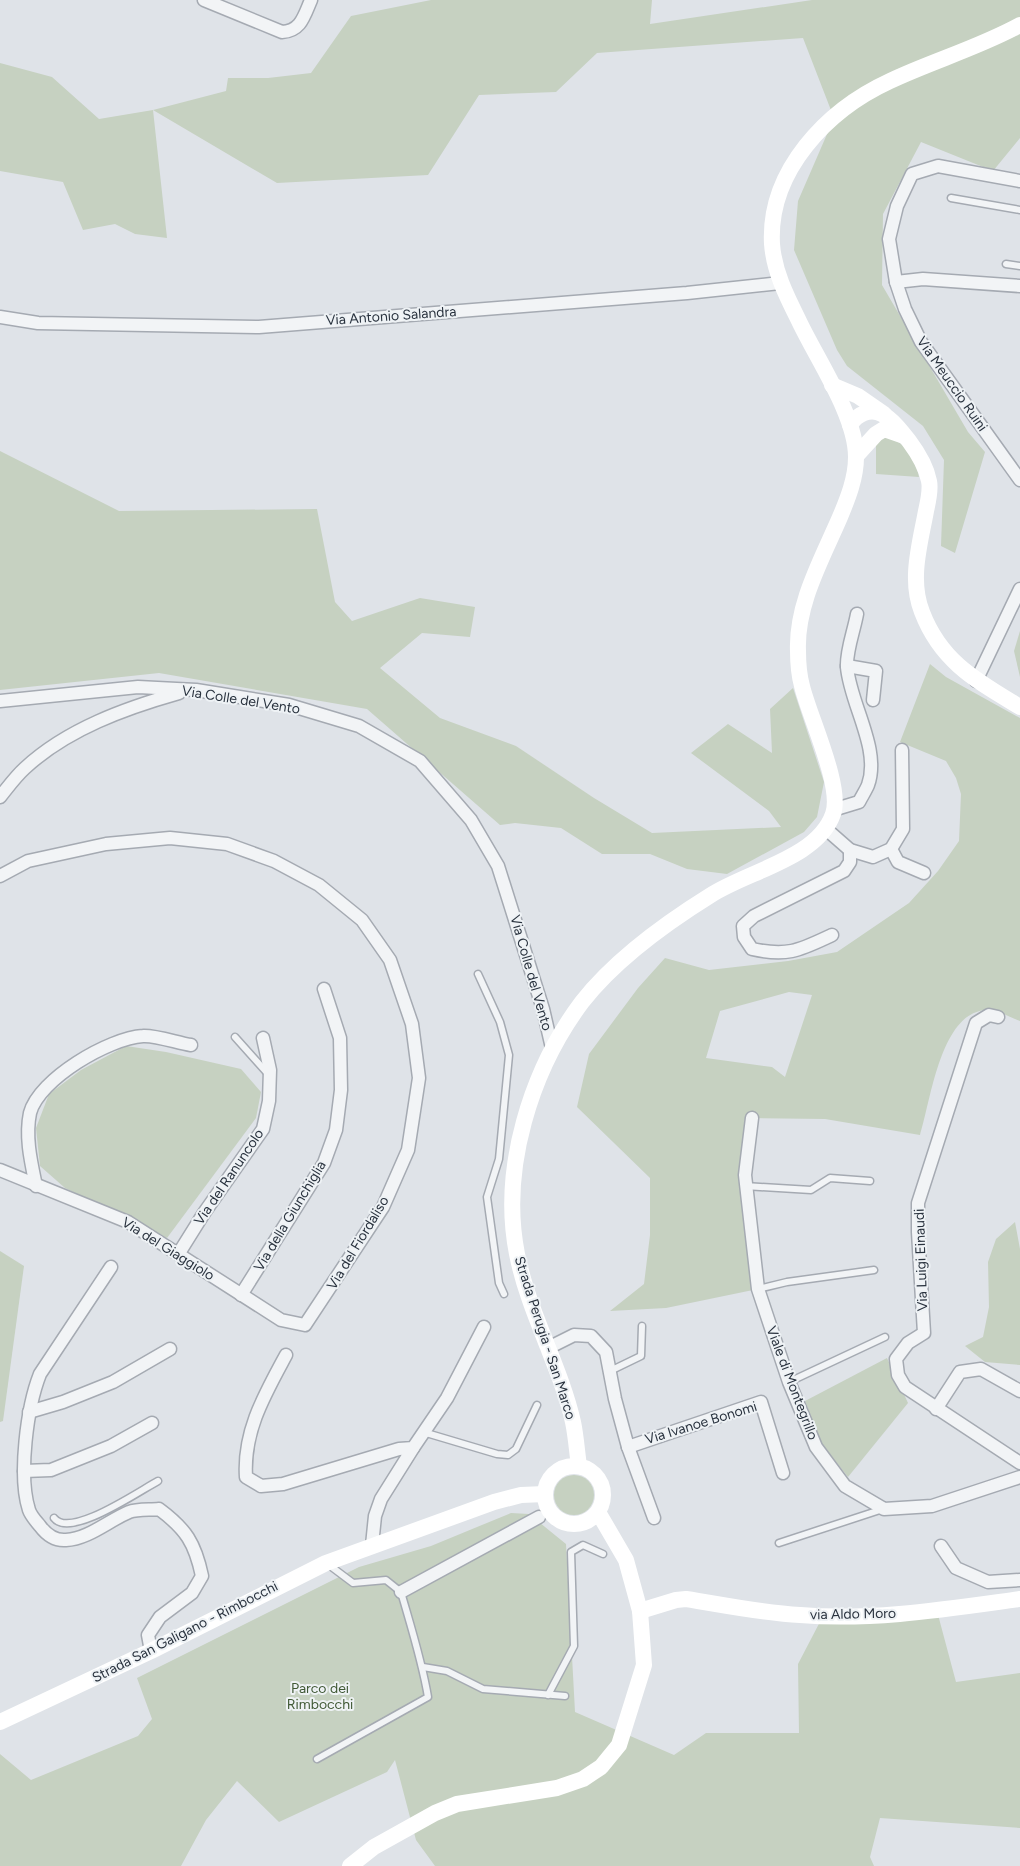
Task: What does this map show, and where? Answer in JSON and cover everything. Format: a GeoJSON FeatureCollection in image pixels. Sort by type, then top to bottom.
{"type":"FeatureCollection","features":[{"type":"Feature","properties":{"kind":"main road"},"geometry":{"type":"LineString","coordinates":[[836,809],[829,770],[802,687],[798,639],[803,606],[852,485],[856,456],[850,425],[832,385],[780,283],[772,248],[772,217],[789,172],[807,142],[857,100],[887,82],[976,46],[1020,25]]}},
{"type":"Feature","properties":{"kind":"main road"},"geometry":{"type":"LineString","coordinates":[[832,385],[864,399],[884,422],[905,436],[925,466],[930,483],[916,566],[916,590],[921,611],[937,643],[954,664],[976,681],[1020,707]]}},
{"type":"Feature","properties":{"kind":"main road"},"geometry":{"type":"LineString","coordinates":[[850,425],[872,425],[884,422]]}},
{"type":"Feature","properties":{"kind":"main road"},"geometry":{"type":"LineString","coordinates":[[856,456],[884,422]]}},
{"type":"Feature","properties":{"kind":"main road","name":"Strada Perugia - San Marco"},"geometry":{"type":"LineString","coordinates":[[579,1466],[573,1423],[517,1253],[513,1198],[521,1136],[530,1104],[552,1048],[582,1002],[611,970],[690,908],[727,884],[808,848],[826,829],[836,809]]}},
{"type":"Feature","properties":{"kind":"main road"},"geometry":{"type":"LineString","coordinates":[[579,1466],[596,1476],[604,1494],[598,1512],[583,1523],[565,1522],[550,1511],[545,1494],[552,1476],[560,1469],[579,1466]]}},
{"type":"Feature","properties":{"kind":"main road","name":"Strada San Galigano - Rimbocchi"},"geometry":{"type":"LineString","coordinates":[[0,1722],[152,1651],[326,1562],[494,1502],[520,1495],[545,1494]]}},
{"type":"Feature","properties":{"kind":"main road"},"geometry":{"type":"LineString","coordinates":[[350,1866],[374,1847],[435,1813],[457,1804],[557,1788],[583,1779],[601,1767],[619,1745],[644,1665],[640,1611],[626,1560],[598,1512]]}},
{"type":"Feature","properties":{"kind":"main road","name":"via Aldo Moro"},"geometry":{"type":"LineString","coordinates":[[640,1611],[676,1600],[686,1599],[799,1615],[854,1617],[937,1611],[1020,1599]]}},
{"type":"Feature","properties":{"kind":"street"},"geometry":{"type":"LineString","coordinates":[[204,0],[282,32],[293,31],[299,26],[311,0]]}},
{"type":"Feature","properties":{"kind":"street","name":"Via Meuccio Ruini"},"geometry":{"type":"LineString","coordinates":[[1020,181],[938,166],[912,174],[897,206],[889,239],[896,282],[905,309],[921,342],[1020,480]]}},
{"type":"Feature","properties":{"kind":"street"},"geometry":{"type":"LineString","coordinates":[[896,282],[923,279],[1020,286]]}},
{"type":"Feature","properties":{"kind":"street","name":"Via Antonio Salandra"},"geometry":{"type":"LineString","coordinates":[[0,317],[38,323],[259,327],[687,293],[780,283]]}},
{"type":"Feature","properties":{"kind":"street"},"geometry":{"type":"LineString","coordinates":[[976,681],[1020,589]]}},
{"type":"Feature","properties":{"kind":"street"},"geometry":{"type":"LineString","coordinates":[[836,809],[859,802],[868,784],[870,762],[868,743],[852,694],[847,666],[857,614]]}},
{"type":"Feature","properties":{"kind":"street"},"geometry":{"type":"LineString","coordinates":[[847,666],[876,671],[873,700]]}},
{"type":"Feature","properties":{"kind":"street","name":"Via Colle del Vento"},"geometry":{"type":"LineString","coordinates":[[0,701],[138,687],[189,690],[289,705],[359,726],[420,761],[471,820],[498,866],[541,1001],[552,1048]]}},
{"type":"Feature","properties":{"kind":"street"},"geometry":{"type":"LineString","coordinates":[[0,797],[25,767],[70,735],[148,702],[189,690]]}},
{"type":"Feature","properties":{"kind":"street"},"geometry":{"type":"LineString","coordinates":[[826,829],[850,850],[873,857],[892,849],[903,829],[902,750]]}},
{"type":"Feature","properties":{"kind":"street","name":"Via del Fiordaliso"},"geometry":{"type":"LineString","coordinates":[[0,876],[28,861],[106,844],[170,838],[227,844],[274,861],[319,885],[362,920],[390,960],[412,1024],[419,1078],[408,1150],[384,1206],[305,1325],[281,1320],[242,1295]]}},
{"type":"Feature","properties":{"kind":"street"},"geometry":{"type":"LineString","coordinates":[[892,849],[898,862],[924,872]]}},
{"type":"Feature","properties":{"kind":"street"},"geometry":{"type":"LineString","coordinates":[[832,935],[796,951],[774,954],[752,949],[744,937],[743,926],[754,916],[844,871],[850,862],[850,850]]}},
{"type":"Feature","properties":{"kind":"street","name":"Via della Giunchiglia"},"geometry":{"type":"LineString","coordinates":[[242,1295],[324,1163],[336,1130],[341,1090],[340,1038],[324,989]]}},
{"type":"Feature","properties":{"kind":"street","name":"Via Luigi Einaudi"},"geometry":{"type":"LineString","coordinates":[[998,1017],[989,1015],[976,1023],[918,1203],[924,1333],[908,1343],[896,1359],[898,1375],[905,1387],[1020,1463]]}},
{"type":"Feature","properties":{"kind":"street"},"geometry":{"type":"LineString","coordinates":[[36,1186],[28,1148],[30,1113],[41,1091],[100,1049],[126,1041],[143,1036],[192,1045]]}},
{"type":"Feature","properties":{"kind":"street","name":"Via del Ranuncolo"},"geometry":{"type":"LineString","coordinates":[[179,1253],[262,1129],[269,1101],[270,1076],[263,1038]]}},
{"type":"Feature","properties":{"kind":"street","name":"Viale di Montegrillo"},"geometry":{"type":"LineString","coordinates":[[752,1118],[745,1186],[758,1289],[789,1382],[816,1447],[845,1486],[884,1509]]}},
{"type":"Feature","properties":{"kind":"street","name":"Via del Giaggiolo"},"geometry":{"type":"LineString","coordinates":[[0,1170],[128,1222],[242,1295]]}},
{"type":"Feature","properties":{"kind":"street"},"geometry":{"type":"LineString","coordinates":[[111,1267],[40,1374],[29,1412],[24,1492],[30,1513],[44,1531],[54,1538],[66,1540],[90,1526],[130,1512],[159,1509],[181,1525],[197,1555],[202,1576],[192,1593],[160,1617],[148,1635],[152,1651]]}},
{"type":"Feature","properties":{"kind":"street"},"geometry":{"type":"LineString","coordinates":[[372,1545],[375,1516],[381,1499],[447,1398],[484,1327]]}},
{"type":"Feature","properties":{"kind":"street","name":"Via Ivanoe Bonomi"},"geometry":{"type":"LineString","coordinates":[[548,1348],[574,1335],[591,1336],[606,1352],[628,1446],[654,1518]]}},
{"type":"Feature","properties":{"kind":"street"},"geometry":{"type":"LineString","coordinates":[[29,1412],[63,1402],[113,1382],[170,1349]]}},
{"type":"Feature","properties":{"kind":"street"},"geometry":{"type":"LineString","coordinates":[[286,1356],[258,1406],[245,1455],[246,1477],[261,1486],[283,1484],[399,1448],[413,1448]]}},
{"type":"Feature","properties":{"kind":"street"},"geometry":{"type":"LineString","coordinates":[[936,1409],[960,1372],[981,1370],[1020,1391]]}},
{"type":"Feature","properties":{"kind":"street","name":"Via Ivanoe Bonomi"},"geometry":{"type":"LineString","coordinates":[[628,1446],[761,1402],[783,1473]]}},
{"type":"Feature","properties":{"kind":"street"},"geometry":{"type":"LineString","coordinates":[[24,1471],[52,1470],[111,1446],[152,1423]]}},
{"type":"Feature","properties":{"kind":"street"},"geometry":{"type":"LineString","coordinates":[[884,1509],[932,1506],[1020,1477]]}},
{"type":"Feature","properties":{"kind":"street"},"geometry":{"type":"LineString","coordinates":[[401,1592],[538,1517]]}},
{"type":"Feature","properties":{"kind":"street"},"geometry":{"type":"LineString","coordinates":[[942,1546],[956,1568],[988,1582],[1020,1580]]}},
{"type":"Feature","properties":{"kind":"lane"},"geometry":{"type":"LineString","coordinates":[[952,198],[1020,210]]}},
{"type":"Feature","properties":{"kind":"lane"},"geometry":{"type":"LineString","coordinates":[[1006,264],[1020,266]]}},
{"type":"Feature","properties":{"kind":"lane"},"geometry":{"type":"LineString","coordinates":[[478,974],[500,1022],[509,1055],[499,1159],[487,1197],[499,1283],[504,1294]]}},
{"type":"Feature","properties":{"kind":"lane"},"geometry":{"type":"LineString","coordinates":[[235,1037],[270,1076]]}},
{"type":"Feature","properties":{"kind":"lane"},"geometry":{"type":"LineString","coordinates":[[745,1186],[811,1190],[830,1178],[870,1181]]}},
{"type":"Feature","properties":{"kind":"lane"},"geometry":{"type":"LineString","coordinates":[[758,1289],[787,1282],[874,1270]]}},
{"type":"Feature","properties":{"kind":"lane"},"geometry":{"type":"LineString","coordinates":[[610,1371],[641,1356],[642,1326]]}},
{"type":"Feature","properties":{"kind":"lane"},"geometry":{"type":"LineString","coordinates":[[789,1382],[884,1337]]}},
{"type":"Feature","properties":{"kind":"lane"},"geometry":{"type":"LineString","coordinates":[[423,1432],[497,1454],[508,1455],[516,1449],[536,1405]]}},
{"type":"Feature","properties":{"kind":"lane"},"geometry":{"type":"LineString","coordinates":[[54,1518],[58,1523],[65,1525],[90,1526],[158,1481]]}},
{"type":"Feature","properties":{"kind":"lane"},"geometry":{"type":"LineString","coordinates":[[778,1544],[884,1509]]}},
{"type":"Feature","properties":{"kind":"lane"},"geometry":{"type":"LineString","coordinates":[[548,1695],[574,1646],[571,1552],[583,1545],[604,1554]]}},
{"type":"Feature","properties":{"kind":"lane"},"geometry":{"type":"LineString","coordinates":[[317,1759],[428,1697],[423,1666],[415,1646],[401,1592],[386,1580],[352,1583],[326,1562]]}},
{"type":"Feature","properties":{"kind":"lane"},"geometry":{"type":"LineString","coordinates":[[423,1666],[447,1671],[483,1689],[565,1696]]}},
{"type":"Feature","properties":{"kind":"green space"},"geometry":{"type":"Polygon","coordinates":[[[431,0],[652,0],[650,24],[812,0],[1020,0],[1020,138],[993,171],[921,142],[883,214],[882,285],[968,432],[985,452],[955,553],[941,546],[944,460],[923,426],[847,366],[837,350],[794,250],[798,201],[834,118],[803,38],[597,53],[556,92],[479,95],[428,175],[277,183],[153,110],[226,91],[228,78],[268,78],[311,73],[351,16],[431,0]]]}},
{"type":"Feature","properties":{"kind":"green space"},"geometry":{"type":"Polygon","coordinates":[[[0,63],[52,77],[99,119],[153,110],[167,238],[135,234],[115,224],[83,230],[63,182],[0,171],[0,63]]]}},
{"type":"Feature","properties":{"kind":"green space"},"geometry":{"type":"Polygon","coordinates":[[[887,437],[901,444],[909,452],[919,477],[876,474],[876,442],[887,437]]]}},
{"type":"Feature","properties":{"kind":"green space"},"geometry":{"type":"Polygon","coordinates":[[[0,451],[119,511],[317,509],[335,602],[352,621],[420,598],[475,607],[470,637],[422,633],[380,668],[440,718],[516,746],[594,798],[652,833],[781,827],[769,811],[691,753],[728,724],[772,753],[770,709],[793,688],[824,782],[817,817],[804,832],[727,874],[687,869],[650,854],[602,854],[561,828],[515,823],[500,825],[367,709],[159,673],[0,690],[0,451]]]}},
{"type":"Feature","properties":{"kind":"green space"},"geometry":{"type":"Polygon","coordinates":[[[1020,631],[1020,677],[1014,651],[1020,631]]]}},
{"type":"Feature","properties":{"kind":"green space"},"geometry":{"type":"Polygon","coordinates":[[[930,664],[946,677],[1020,718],[1020,1021],[991,1010],[974,1013],[960,1023],[949,1039],[941,1058],[920,1135],[825,1119],[752,1118],[753,1115],[745,1119],[740,1173],[753,1290],[666,1308],[610,1311],[644,1284],[650,1235],[650,1178],[577,1107],[589,1054],[638,988],[665,958],[709,970],[788,961],[837,952],[909,903],[938,871],[959,841],[961,794],[956,778],[946,761],[900,742],[930,664]],[[789,992],[720,1011],[706,1058],[772,1067],[785,1077],[812,995],[789,992]]]}},
{"type":"Feature","properties":{"kind":"green space"},"geometry":{"type":"Polygon","coordinates":[[[126,1046],[166,1052],[241,1069],[261,1092],[256,1118],[167,1238],[65,1188],[40,1166],[36,1128],[49,1094],[81,1070],[126,1046]]]}},
{"type":"Feature","properties":{"kind":"green space"},"geometry":{"type":"Polygon","coordinates":[[[1015,1222],[1020,1249],[1020,1365],[985,1362],[965,1346],[983,1337],[989,1307],[988,1262],[996,1239],[1015,1222]]]}},
{"type":"Feature","properties":{"kind":"green space"},"geometry":{"type":"Polygon","coordinates":[[[0,1251],[24,1266],[3,1421],[0,1422],[0,1251]]]}},
{"type":"Feature","properties":{"kind":"green space"},"geometry":{"type":"Polygon","coordinates":[[[887,1358],[908,1403],[848,1477],[821,1443],[805,1401],[887,1358]]]}},
{"type":"Feature","properties":{"kind":"green space"},"geometry":{"type":"Polygon","coordinates":[[[574,1475],[588,1481],[594,1495],[588,1509],[574,1515],[560,1509],[554,1495],[560,1481],[574,1475]]]}},
{"type":"Feature","properties":{"kind":"green space","name":"Parco dei Rimbocchi"},"geometry":{"type":"Polygon","coordinates":[[[511,1513],[529,1514],[566,1544],[575,1712],[674,1755],[706,1733],[799,1733],[798,1664],[823,1616],[937,1611],[956,1682],[1020,1673],[1020,1828],[880,1818],[870,1857],[874,1866],[435,1866],[416,1840],[395,1760],[387,1772],[279,1822],[237,1781],[206,1820],[181,1866],[0,1866],[0,1754],[31,1780],[138,1736],[152,1719],[137,1678],[359,1567],[431,1546],[511,1513]]]}}]}
